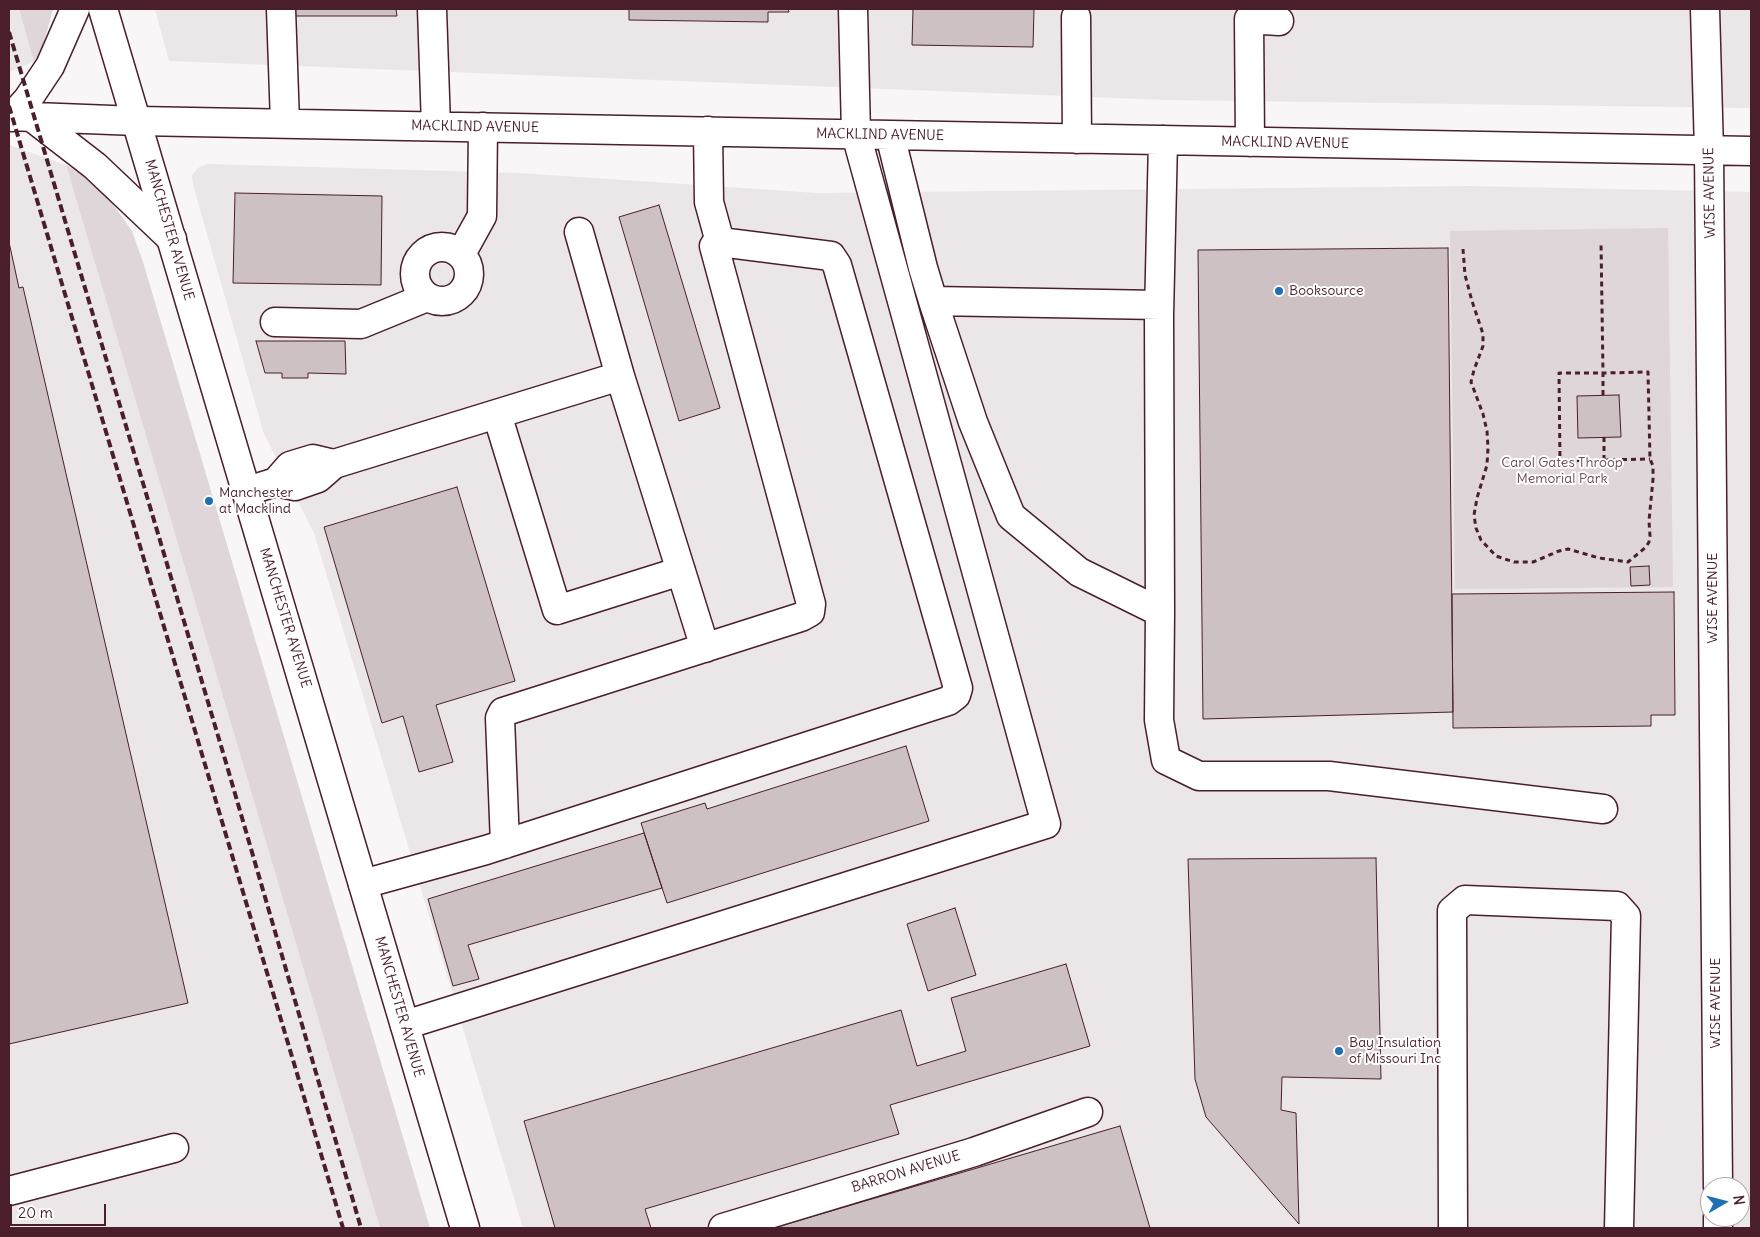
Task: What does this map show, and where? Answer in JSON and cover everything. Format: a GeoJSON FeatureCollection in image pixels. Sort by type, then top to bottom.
{"type":"FeatureCollection","features":[{"type":"Feature","properties":{"kind":"street"},"geometry":{"type":"LineString","coordinates":[[75,9],[50,66],[18,117],[95,166],[172,239]]}},
{"type":"Feature","properties":{"kind":"street","name":"MANCHESTER AVENUE"},"geometry":{"type":"LineString","coordinates":[[103,9],[465,1228]]}},
{"type":"Feature","properties":{"kind":"street"},"geometry":{"type":"LineString","coordinates":[[280,9],[285,123]]}},
{"type":"Feature","properties":{"kind":"street"},"geometry":{"type":"LineString","coordinates":[[432,9],[436,126]]}},
{"type":"Feature","properties":{"kind":"street"},"geometry":{"type":"LineString","coordinates":[[405,1025],[1046,824],[856,134],[852,9]]}},
{"type":"Feature","properties":{"kind":"street","name":"WISE AVENUE"},"geometry":{"type":"LineString","coordinates":[[1705,9],[1710,151],[1718,1177]]}},
{"type":"Feature","properties":{"kind":"street"},"geometry":{"type":"LineString","coordinates":[[1076,17],[1077,139]]}},
{"type":"Feature","properties":{"kind":"street"},"geometry":{"type":"LineString","coordinates":[[1250,142],[1249,19],[1279,21]]}},
{"type":"Feature","properties":{"kind":"street","name":"MACKLIND AVENUE"},"geometry":{"type":"LineString","coordinates":[[18,117],[137,121],[1751,152]]}},
{"type":"Feature","properties":{"kind":"street"},"geometry":{"type":"LineString","coordinates":[[461,254],[482,216],[483,127]]}},
{"type":"Feature","properties":{"kind":"street"},"geometry":{"type":"LineString","coordinates":[[708,131],[709,202],[720,242]]}},
{"type":"Feature","properties":{"kind":"street"},"geometry":{"type":"LineString","coordinates":[[890,135],[933,301],[972,422],[1012,516],[1079,572],[1160,612]]}},
{"type":"Feature","properties":{"kind":"street"},"geometry":{"type":"LineString","coordinates":[[1163,140],[1159,305],[1159,720],[1166,760],[1199,776],[1329,776],[1603,809]]}},
{"type":"Feature","properties":{"kind":"street"},"geometry":{"type":"LineString","coordinates":[[579,232],[620,376],[706,648]]}},
{"type":"Feature","properties":{"kind":"street"},"geometry":{"type":"LineString","coordinates":[[363,884],[505,844],[948,701],[956,694],[958,688],[837,264],[831,256],[720,242],[714,246],[811,604],[810,612],[801,617],[504,712],[500,718],[505,844]]}},
{"type":"Feature","properties":{"kind":"street"},"geometry":{"type":"LineString","coordinates":[[436,247],[453,249],[461,254],[469,270],[466,287],[461,294],[454,299],[445,301],[427,297],[416,283],[415,274],[420,257],[436,247]]}},
{"type":"Feature","properties":{"kind":"street"},"geometry":{"type":"LineString","coordinates":[[275,322],[361,324],[427,297]]}},
{"type":"Feature","properties":{"kind":"street"},"geometry":{"type":"LineString","coordinates":[[933,301],[1159,305]]}},
{"type":"Feature","properties":{"kind":"street"},"geometry":{"type":"LineString","coordinates":[[247,491],[276,482],[295,486],[302,484],[318,478],[334,464],[620,376]]}},
{"type":"Feature","properties":{"kind":"street"},"geometry":{"type":"LineString","coordinates":[[496,414],[557,610],[681,572]]}},
{"type":"Feature","properties":{"kind":"street"},"geometry":{"type":"LineString","coordinates":[[1453,1228],[1452,911],[1465,900],[1617,906],[1626,916],[1619,1228]]}},
{"type":"Feature","properties":{"kind":"street","name":"BARRON AVENUE"},"geometry":{"type":"LineString","coordinates":[[723,1228],[974,1152],[1088,1112]]}},
{"type":"Feature","properties":{"kind":"street"},"geometry":{"type":"LineString","coordinates":[[9,1190],[174,1148]]}},
{"type":"Feature","properties":{"kind":"path"},"geometry":{"type":"LineString","coordinates":[[1601,242],[1603,395]]}},
{"type":"Feature","properties":{"kind":"path"},"geometry":{"type":"LineString","coordinates":[[1463,249],[1465,274],[1483,334],[1483,346],[1471,382],[1487,431],[1487,465],[1474,515],[1476,528],[1488,549],[1496,556],[1514,562],[1533,562],[1568,549],[1599,558],[1628,562],[1649,542],[1653,466],[1650,459],[1648,372],[1559,373],[1560,460],[1650,459]]}},
{"type":"Feature","properties":{"kind":"path"},"geometry":{"type":"LineString","coordinates":[[1604,438],[1604,460]]}},
{"type":"Feature","properties":{"kind":"shaded area"},"geometry":{"type":"Polygon","coordinates":[[[9,9],[19,9],[34,62],[9,72],[9,9]]]}},
{"type":"Feature","properties":{"kind":"shaded area"},"geometry":{"type":"Polygon","coordinates":[[[155,9],[1751,9],[1751,108],[1168,100],[169,61],[155,9]]]}},
{"type":"Feature","properties":{"kind":"shaded area"},"geometry":{"type":"Polygon","coordinates":[[[9,145],[66,165],[380,1228],[9,1228],[9,145]]]}},
{"type":"Feature","properties":{"kind":"shaded area"},"geometry":{"type":"Polygon","coordinates":[[[207,164],[519,173],[817,193],[1470,186],[1751,192],[1751,1228],[523,1228],[314,533],[264,434],[193,185],[192,175],[198,168],[207,164]]]}},
{"type":"Feature","properties":{"kind":"green space"},"geometry":{"type":"Polygon","coordinates":[[[19,9],[53,9],[43,46],[34,62],[19,9]]]}},
{"type":"Feature","properties":{"kind":"green space"},"geometry":{"type":"Polygon","coordinates":[[[66,165],[89,179],[112,203],[132,231],[143,262],[430,1228],[380,1228],[66,165]]]}},
{"type":"Feature","properties":{"kind":"green space","name":"Carol Gates Throop Memorial Park"},"geometry":{"type":"Polygon","coordinates":[[[1668,228],[1673,587],[1455,589],[1450,231],[1668,228]]]}},
{"type":"Feature","properties":{"kind":"building"},"geometry":{"type":"Polygon","coordinates":[[[294,9],[396,9],[397,16],[294,16],[294,9]]]}},
{"type":"Feature","properties":{"kind":"building"},"geometry":{"type":"Polygon","coordinates":[[[629,9],[788,9],[789,12],[768,12],[768,22],[629,20],[629,9]]]}},
{"type":"Feature","properties":{"kind":"building"},"geometry":{"type":"Polygon","coordinates":[[[913,9],[1034,9],[1033,47],[912,45],[913,9]]]}},
{"type":"Feature","properties":{"kind":"building"},"geometry":{"type":"Polygon","coordinates":[[[235,193],[382,196],[381,285],[233,283],[235,193]]]}},
{"type":"Feature","properties":{"kind":"building"},"geometry":{"type":"Polygon","coordinates":[[[659,205],[720,408],[679,421],[619,217],[659,205]]]}},
{"type":"Feature","properties":{"kind":"building"},"geometry":{"type":"Polygon","coordinates":[[[9,242],[19,288],[23,287],[188,1003],[9,1044],[9,242]]]}},
{"type":"Feature","properties":{"kind":"building"},"geometry":{"type":"Polygon","coordinates":[[[1448,248],[1453,712],[1203,719],[1198,250],[1448,248]]]}},
{"type":"Feature","properties":{"kind":"building"},"geometry":{"type":"Polygon","coordinates":[[[256,341],[345,341],[346,374],[308,373],[308,378],[282,378],[282,373],[265,373],[256,341]]]}},
{"type":"Feature","properties":{"kind":"building"},"geometry":{"type":"Polygon","coordinates":[[[1619,395],[1621,437],[1578,438],[1577,396],[1619,395]]]}},
{"type":"Feature","properties":{"kind":"building"},"geometry":{"type":"Polygon","coordinates":[[[457,487],[515,681],[436,705],[453,762],[419,772],[403,716],[382,723],[324,527],[457,487]]]}},
{"type":"Feature","properties":{"kind":"building"},"geometry":{"type":"Polygon","coordinates":[[[1649,566],[1650,585],[1631,586],[1630,567],[1649,566]]]}},
{"type":"Feature","properties":{"kind":"building"},"geometry":{"type":"Polygon","coordinates":[[[1674,592],[1675,715],[1651,715],[1651,726],[1453,728],[1452,594],[1674,592]]]}},
{"type":"Feature","properties":{"kind":"building"},"geometry":{"type":"Polygon","coordinates":[[[906,746],[929,821],[667,903],[641,823],[705,803],[707,809],[906,746]]]}},
{"type":"Feature","properties":{"kind":"building"},"geometry":{"type":"Polygon","coordinates":[[[644,833],[662,888],[468,945],[479,979],[453,986],[428,899],[644,833]]]}},
{"type":"Feature","properties":{"kind":"building"},"geometry":{"type":"Polygon","coordinates":[[[1376,858],[1381,1079],[1282,1077],[1281,1110],[1296,1113],[1299,1224],[1206,1117],[1195,1079],[1188,859],[1376,858]]]}},
{"type":"Feature","properties":{"kind":"building"},"geometry":{"type":"Polygon","coordinates":[[[955,908],[976,975],[928,991],[907,924],[955,908]]]}},
{"type":"Feature","properties":{"kind":"building"},"geometry":{"type":"Polygon","coordinates":[[[1066,964],[1090,1046],[890,1105],[899,1134],[645,1209],[651,1228],[555,1228],[524,1121],[901,1010],[917,1066],[966,1051],[951,998],[1066,964]]]}},
{"type":"Feature","properties":{"kind":"building"},"geometry":{"type":"Polygon","coordinates":[[[1120,1126],[1150,1228],[773,1228],[1120,1126]]]}},
{"type":"Feature","properties":{"kind":"railway"},"geometry":{"type":"LineString","coordinates":[[9,32],[227,766],[361,1228]]}},
{"type":"Feature","properties":{"kind":"railway"},"geometry":{"type":"LineString","coordinates":[[9,106],[343,1228]]}},
{"type":"Feature","properties":{"kind":"place","name":"Booksource"},"geometry":{"type":"Point","coordinates":[1279,291]}},
{"type":"Feature","properties":{"kind":"place","name":"Manchester at Macklind"},"geometry":{"type":"Point","coordinates":[209,501]}},
{"type":"Feature","properties":{"kind":"place","name":"Bay Insulation of Missouri Inc"},"geometry":{"type":"Point","coordinates":[1339,1051]}}]}
